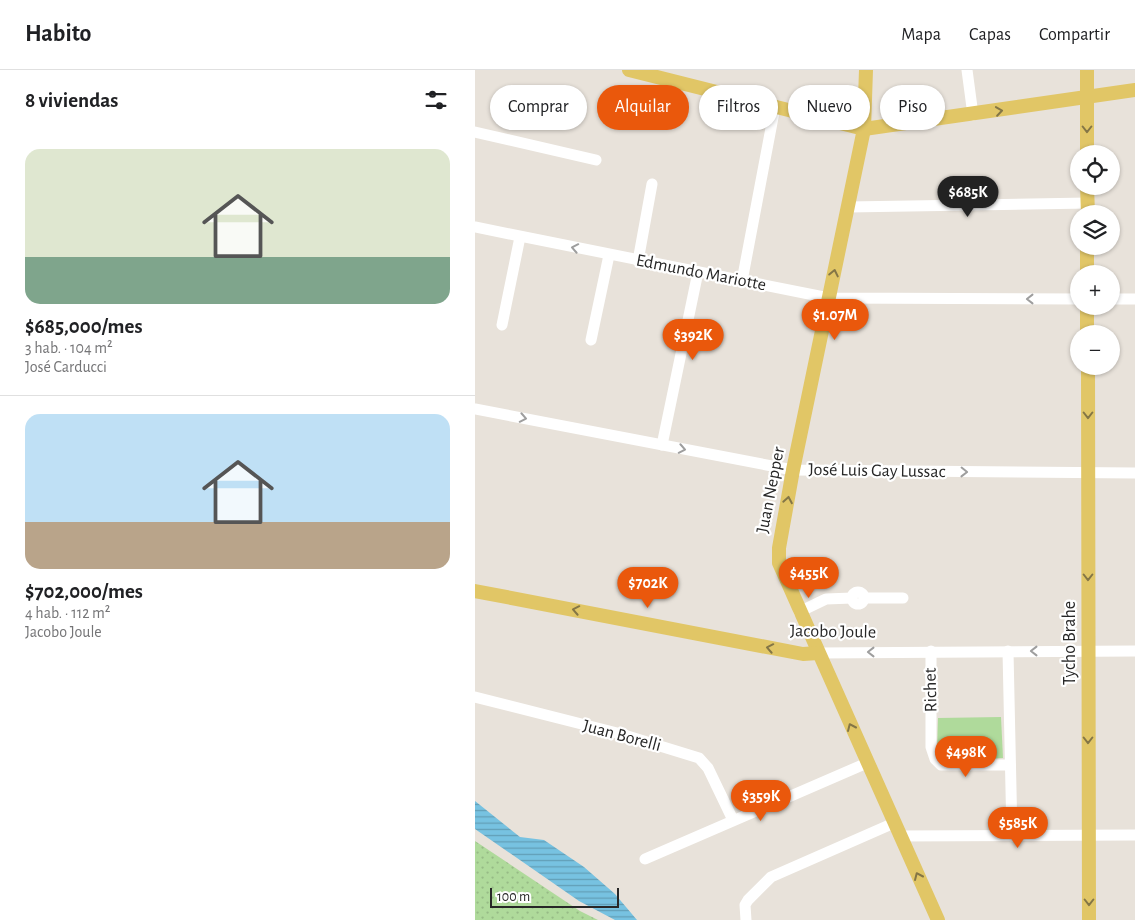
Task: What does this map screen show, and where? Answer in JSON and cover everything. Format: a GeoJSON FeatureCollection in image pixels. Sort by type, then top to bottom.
{"type":"FeatureCollection","features":[{"type":"Feature","properties":{"kind":"main road"},"geometry":{"type":"LineString","coordinates":[[629,70],[699,88]]}},
{"type":"Feature","properties":{"kind":"main road","name":"Juan Nepper"},"geometry":{"type":"LineString","coordinates":[[865,85],[866,70]]}},
{"type":"Feature","properties":{"kind":"main road"},"geometry":{"type":"LineString","coordinates":[[1087,70],[1087,145]]}},
{"type":"Feature","properties":{"kind":"main road"},"geometry":{"type":"LineString","coordinates":[[870,128],[1135,90]]}},
{"type":"Feature","properties":{"kind":"main road","name":"Juan Nepper"},"geometry":{"type":"LineString","coordinates":[[864,130],[793,470],[778,555],[781,572],[938,920]]}},
{"type":"Feature","properties":{"kind":"main road","name":"Tycho Brahe"},"geometry":{"type":"LineString","coordinates":[[1088,375],[1089,920]]}},
{"type":"Feature","properties":{"kind":"main road","name":"Jacobo Joule"},"geometry":{"type":"LineString","coordinates":[[475,590],[803,654],[818,654]]}},
{"type":"Feature","properties":{"kind":"street"},"geometry":{"type":"LineString","coordinates":[[967,70],[973,114]]}},
{"type":"Feature","properties":{"kind":"street"},"geometry":{"type":"LineString","coordinates":[[742,281],[771,130]]}},
{"type":"Feature","properties":{"kind":"street"},"geometry":{"type":"LineString","coordinates":[[475,132],[596,160]]}},
{"type":"Feature","properties":{"kind":"street"},"geometry":{"type":"LineString","coordinates":[[638,260],[652,184]]}},
{"type":"Feature","properties":{"kind":"street"},"geometry":{"type":"LineString","coordinates":[[848,206],[1070,208]]}},
{"type":"Feature","properties":{"kind":"street","name":"Edmundo Mariotte"},"geometry":{"type":"LineString","coordinates":[[475,228],[829,298],[1070,299]]}},
{"type":"Feature","properties":{"kind":"street"},"geometry":{"type":"LineString","coordinates":[[502,325],[520,237]]}},
{"type":"Feature","properties":{"kind":"street"},"geometry":{"type":"LineString","coordinates":[[591,340],[609,255]]}},
{"type":"Feature","properties":{"kind":"street"},"geometry":{"type":"LineString","coordinates":[[662,445],[699,272]]}},
{"type":"Feature","properties":{"kind":"street"},"geometry":{"type":"LineString","coordinates":[[1120,299],[1135,299]]}},
{"type":"Feature","properties":{"kind":"street","name":"José Luis Gay Lussac"},"geometry":{"type":"LineString","coordinates":[[475,409],[793,470],[1135,473]]}},
{"type":"Feature","properties":{"kind":"street"},"geometry":{"type":"LineString","coordinates":[[799,612],[826,599],[852,598],[856,604],[862,602],[864,598],[903,598]]}},
{"type":"Feature","properties":{"kind":"street"},"geometry":{"type":"LineString","coordinates":[[1008,651],[1012,836]]}},
{"type":"Feature","properties":{"kind":"street","name":"Jacobo Joule"},"geometry":{"type":"LineString","coordinates":[[818,654],[1135,651]]}},
{"type":"Feature","properties":{"kind":"street","name":"Richet"},"geometry":{"type":"LineString","coordinates":[[931,652],[931,747],[935,759],[941,765],[1010,765]]}},
{"type":"Feature","properties":{"kind":"street","name":"Juan Borelli"},"geometry":{"type":"LineString","coordinates":[[475,697],[621,734],[699,758],[708,768],[733,820]]}},
{"type":"Feature","properties":{"kind":"street"},"geometry":{"type":"LineString","coordinates":[[645,858],[867,763]]}},
{"type":"Feature","properties":{"kind":"street"},"geometry":{"type":"LineString","coordinates":[[746,920],[745,904],[771,877],[897,830],[1012,836],[1135,835]]}},
{"type":"Feature","properties":{"kind":"green space"},"geometry":{"type":"Polygon","coordinates":[[[1001,717],[1003,758],[944,761],[937,752],[938,718],[1001,717]]]}},
{"type":"Feature","properties":{"kind":"green space"},"geometry":{"type":"Polygon","coordinates":[[[475,841],[580,911],[598,920],[475,920],[475,841]]]}},
{"type":"Feature","properties":{"kind":"water"},"geometry":{"type":"Polygon","coordinates":[[[475,801],[520,837],[544,840],[584,867],[615,894],[637,920],[615,920],[579,901],[475,829],[475,801]]]}}]}
